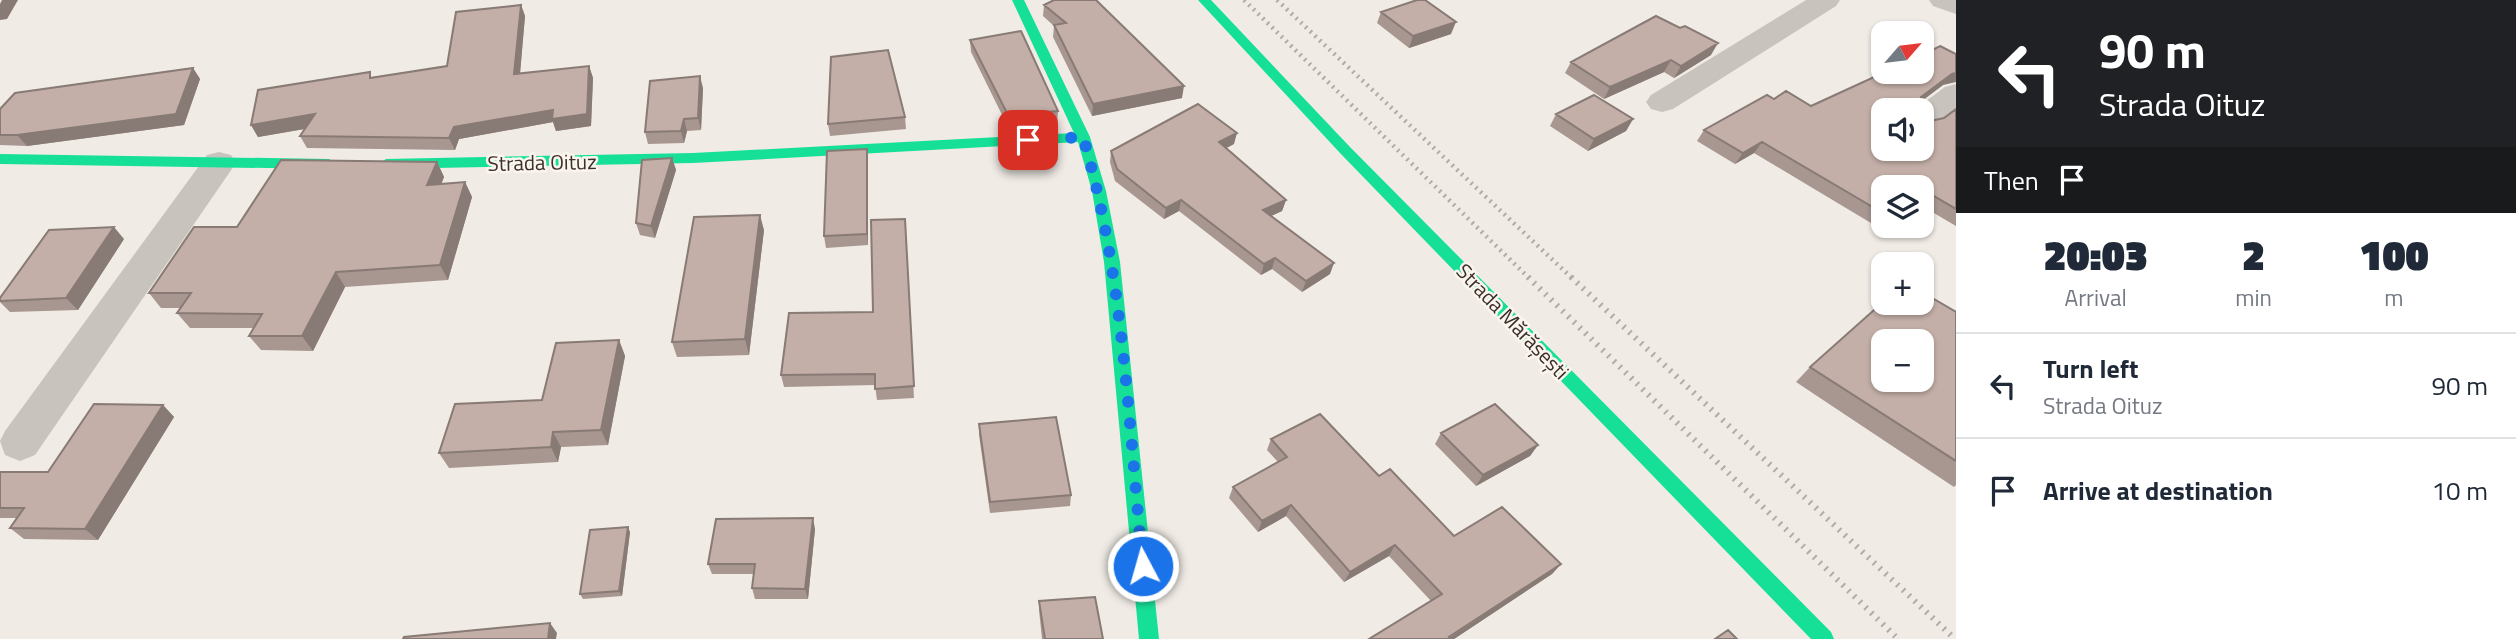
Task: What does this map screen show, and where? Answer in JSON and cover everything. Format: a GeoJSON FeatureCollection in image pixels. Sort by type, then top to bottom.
{"type":"FeatureCollection","features":[{"type":"Feature","properties":{"kind":"street"},"geometry":{"type":"LineString","coordinates":[[1018,0],[1083,137],[1099,191],[1112,262],[1149,639]]}},
{"type":"Feature","properties":{"kind":"street","name":"Strada Mărășești"},"geometry":{"type":"LineString","coordinates":[[1204,0],[1345,150],[1824,639]]}},
{"type":"Feature","properties":{"kind":"street"},"geometry":{"type":"LineString","coordinates":[[1662,102],[1826,0]]}},
{"type":"Feature","properties":{"kind":"street"},"geometry":{"type":"LineString","coordinates":[[1943,0],[1956,5]]}},
{"type":"Feature","properties":{"kind":"street"},"geometry":{"type":"LineString","coordinates":[[1934,111],[1956,94]]}},
{"type":"Feature","properties":{"kind":"street","name":"Strada Oituz"},"geometry":{"type":"LineString","coordinates":[[0,159],[359,164],[667,159],[1083,137]]}},
{"type":"Feature","properties":{"kind":"street"},"geometry":{"type":"LineString","coordinates":[[20,443],[219,163]]}},
{"type":"Feature","properties":{"kind":"building"},"geometry":{"type":"Polygon","coordinates":[[[1054,0],[1096,0],[1184,86],[1093,104],[1054,25],[1066,23],[1044,5],[1054,0]]]}},
{"type":"Feature","properties":{"kind":"building"},"geometry":{"type":"Polygon","coordinates":[[[1417,0],[1425,0],[1456,22],[1413,36],[1381,12],[1417,0]]]}},
{"type":"Feature","properties":{"kind":"building"},"geometry":{"type":"Polygon","coordinates":[[[521,5],[514,74],[589,66],[587,114],[552,119],[553,110],[454,127],[449,138],[300,136],[315,114],[251,125],[258,90],[370,72],[370,78],[447,66],[456,12],[521,5]]]}},
{"type":"Feature","properties":{"kind":"building"},"geometry":{"type":"Polygon","coordinates":[[[1656,16],[1680,28],[1685,26],[1718,43],[1681,66],[1671,60],[1610,87],[1571,62],[1656,16]]]}},
{"type":"Feature","properties":{"kind":"building"},"geometry":{"type":"Polygon","coordinates":[[[1021,31],[1058,111],[1008,115],[970,40],[1021,31]]]}},
{"type":"Feature","properties":{"kind":"building"},"geometry":{"type":"Polygon","coordinates":[[[1940,46],[1956,54],[1956,73],[1921,98],[1871,98],[1871,161],[1934,161],[1934,120],[1944,118],[1956,109],[1956,209],[1934,196],[1934,175],[1871,175],[1871,206],[1762,142],[1743,153],[1704,130],[1767,95],[1774,99],[1786,91],[1811,106],[1871,78],[1871,84],[1934,84],[1934,49],[1940,46]]]}},
{"type":"Feature","properties":{"kind":"building"},"geometry":{"type":"Polygon","coordinates":[[[888,50],[905,117],[828,124],[831,57],[888,50]]]}},
{"type":"Feature","properties":{"kind":"building"},"geometry":{"type":"Polygon","coordinates":[[[193,68],[176,114],[0,135],[0,109],[15,93],[193,68]]]}},
{"type":"Feature","properties":{"kind":"building"},"geometry":{"type":"Polygon","coordinates":[[[700,76],[698,118],[684,119],[681,131],[645,132],[650,81],[700,76]]]}},
{"type":"Feature","properties":{"kind":"building"},"geometry":{"type":"Polygon","coordinates":[[[1594,95],[1633,119],[1594,139],[1556,114],[1594,95]]]}},
{"type":"Feature","properties":{"kind":"building"},"geometry":{"type":"Polygon","coordinates":[[[1198,104],[1237,133],[1219,142],[1286,200],[1263,210],[1334,263],[1306,281],[1275,258],[1264,264],[1181,200],[1166,208],[1117,169],[1111,151],[1198,104]]]}},
{"type":"Feature","properties":{"kind":"building"},"geometry":{"type":"Polygon","coordinates":[[[867,149],[867,234],[824,236],[827,151],[867,149]]]}},
{"type":"Feature","properties":{"kind":"building"},"geometry":{"type":"Polygon","coordinates":[[[672,158],[651,226],[636,223],[642,160],[672,158]]]}},
{"type":"Feature","properties":{"kind":"building"},"geometry":{"type":"Polygon","coordinates":[[[281,160],[437,162],[427,185],[465,182],[440,265],[336,272],[302,336],[249,336],[262,314],[177,313],[191,293],[149,293],[194,227],[237,227],[281,160]]]}},
{"type":"Feature","properties":{"kind":"building"},"geometry":{"type":"Polygon","coordinates":[[[760,215],[745,339],[672,342],[694,217],[760,215]]]}},
{"type":"Feature","properties":{"kind":"building"},"geometry":{"type":"Polygon","coordinates":[[[905,219],[914,386],[875,389],[875,374],[781,375],[789,313],[873,312],[871,220],[905,219]]]}},
{"type":"Feature","properties":{"kind":"building"},"geometry":{"type":"Polygon","coordinates":[[[114,227],[66,298],[0,301],[49,230],[114,227]]]}},
{"type":"Feature","properties":{"kind":"building"},"geometry":{"type":"Polygon","coordinates":[[[1934,299],[1956,312],[1956,461],[1810,367],[1871,313],[1871,315],[1934,315],[1934,299]]]}},
{"type":"Feature","properties":{"kind":"building"},"geometry":{"type":"Polygon","coordinates":[[[619,340],[601,430],[553,432],[551,447],[439,453],[455,404],[542,400],[556,343],[619,340]]]}},
{"type":"Feature","properties":{"kind":"building"},"geometry":{"type":"Polygon","coordinates":[[[94,404],[163,405],[85,529],[10,528],[24,508],[0,508],[0,472],[48,472],[94,404]]]}},
{"type":"Feature","properties":{"kind":"building"},"geometry":{"type":"Polygon","coordinates":[[[1495,404],[1538,445],[1483,475],[1441,433],[1495,404]]]}},
{"type":"Feature","properties":{"kind":"building"},"geometry":{"type":"Polygon","coordinates":[[[1320,414],[1379,476],[1390,469],[1454,536],[1502,507],[1561,564],[1449,637],[1451,639],[1369,639],[1442,594],[1395,545],[1350,572],[1291,505],[1262,521],[1233,487],[1287,457],[1271,439],[1320,414]]]}},
{"type":"Feature","properties":{"kind":"building"},"geometry":{"type":"Polygon","coordinates":[[[1056,417],[1071,495],[990,502],[979,424],[1056,417]]]}},
{"type":"Feature","properties":{"kind":"building"},"geometry":{"type":"Polygon","coordinates":[[[813,518],[805,589],[752,588],[755,564],[708,564],[716,519],[813,518]]]}},
{"type":"Feature","properties":{"kind":"building"},"geometry":{"type":"Polygon","coordinates":[[[628,527],[619,591],[580,594],[590,530],[628,527]]]}},
{"type":"Feature","properties":{"kind":"building"},"geometry":{"type":"Polygon","coordinates":[[[1095,597],[1103,639],[1045,639],[1039,601],[1095,597]]]}},
{"type":"Feature","properties":{"kind":"building"},"geometry":{"type":"Polygon","coordinates":[[[550,623],[548,639],[403,639],[404,637],[550,623]]]}},
{"type":"Feature","properties":{"kind":"building"},"geometry":{"type":"Polygon","coordinates":[[[1728,630],[1737,639],[1715,639],[1728,630]]]}},
{"type":"Feature","properties":{"kind":"railway"},"geometry":{"type":"LineString","coordinates":[[1244,0],[1530,279]]}},
{"type":"Feature","properties":{"kind":"railway"},"geometry":{"type":"LineString","coordinates":[[1277,0],[1573,279]]}},
{"type":"Feature","properties":{"kind":"railway"},"geometry":{"type":"LineString","coordinates":[[1528,277],[1898,639]]}},
{"type":"Feature","properties":{"kind":"railway"},"geometry":{"type":"LineString","coordinates":[[1571,277],[1955,639]]}},
{"type":"Feature","properties":{"kind":"traffic: fast"},"geometry":{"type":"LineString","coordinates":[[1018,0],[1083,137],[1099,191],[1112,262],[1149,639]]}},
{"type":"Feature","properties":{"kind":"traffic: fast"},"geometry":{"type":"LineString","coordinates":[[1204,0],[1345,150],[1824,639]]}},
{"type":"Feature","properties":{"kind":"traffic: fast"},"geometry":{"type":"LineString","coordinates":[[386,164],[693,158],[1083,137]]}},
{"type":"Feature","properties":{"kind":"traffic: fast"},"geometry":{"type":"LineString","coordinates":[[0,159],[329,164]]}},
{"type":"Feature","properties":{"kind":"route"},"geometry":{"type":"LineString","coordinates":[[1028,140],[1083,137],[1099,191],[1112,262],[1143,566]]}}]}
